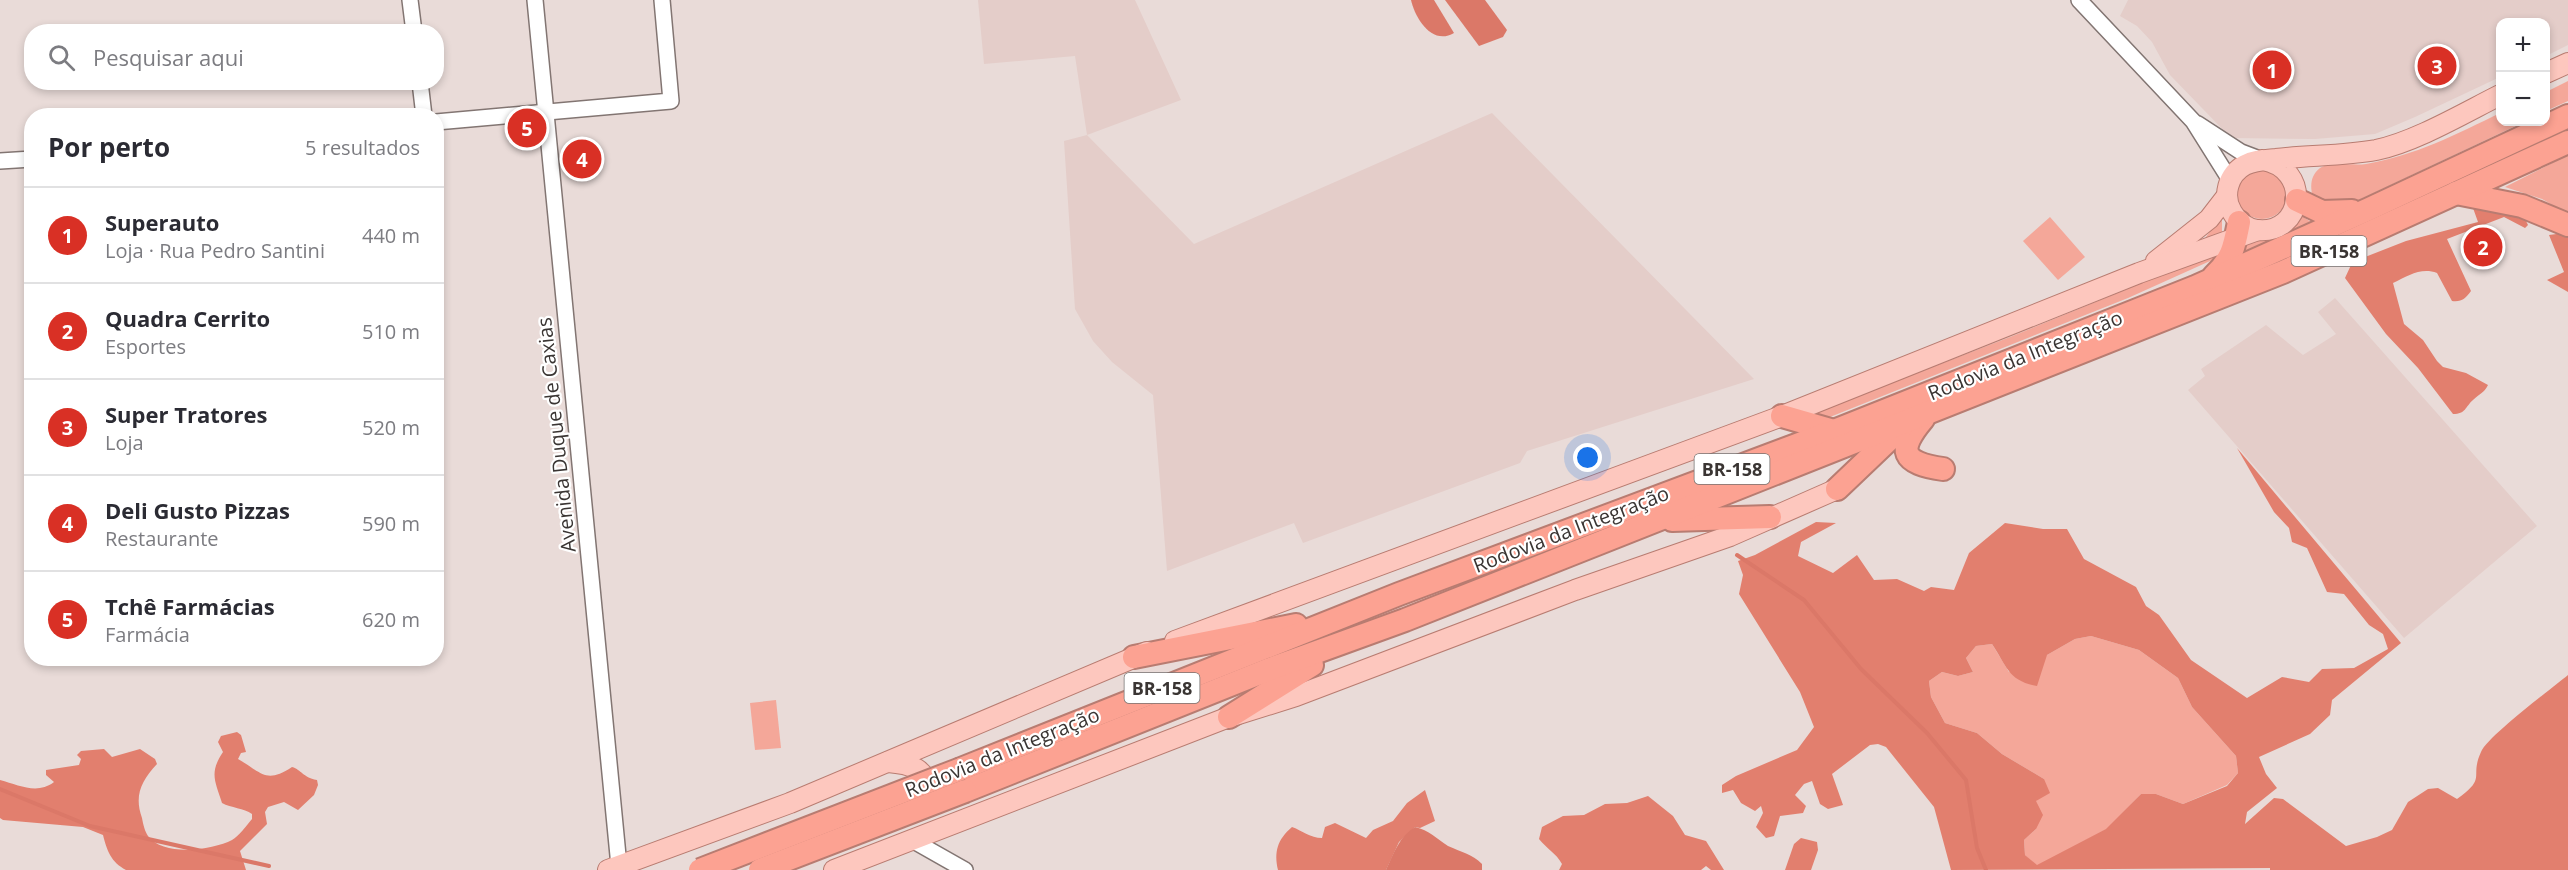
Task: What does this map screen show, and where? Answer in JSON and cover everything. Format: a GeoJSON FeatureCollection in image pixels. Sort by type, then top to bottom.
{"type":"FeatureCollection","features":[{"type":"Feature","properties":{"kind":"highway","name":"Rodovia da Integração"},"geometry":{"type":"LineString","coordinates":[[760,870],[1364,608],[1834,431],[2210,281],[2568,116]]}},
{"type":"Feature","properties":{"kind":"highway","name":"Rodovia da Integração"},"geometry":{"type":"LineString","coordinates":[[700,870],[963,780],[1405,620],[2283,272],[2568,142]]}},
{"type":"Feature","properties":{"kind":"highway"},"geometry":{"type":"LineString","coordinates":[[2296,192],[2313,209],[2333,214],[2368,209]]}},
{"type":"Feature","properties":{"kind":"highway"},"geometry":{"type":"LineString","coordinates":[[2456,193],[2522,206],[2568,225]]}},
{"type":"Feature","properties":{"kind":"highway"},"geometry":{"type":"LineString","coordinates":[[2210,281],[2227,263],[2244,230]]}},
{"type":"Feature","properties":{"kind":"highway"},"geometry":{"type":"LineString","coordinates":[[1782,416],[1834,431]]}},
{"type":"Feature","properties":{"kind":"highway","name":"BR-158"},"geometry":{"type":"LineString","coordinates":[[1918,417],[1905,448],[1911,461],[1943,469]]}},
{"type":"Feature","properties":{"kind":"highway","name":"BR-158"},"geometry":{"type":"LineString","coordinates":[[1837,489],[1918,417]]}},
{"type":"Feature","properties":{"kind":"highway","name":"BR-158"},"geometry":{"type":"LineString","coordinates":[[1655,521],[1770,517]]}},
{"type":"Feature","properties":{"kind":"highway","name":"BR-158"},"geometry":{"type":"LineString","coordinates":[[1134,657],[1296,625],[1364,608]]}},
{"type":"Feature","properties":{"kind":"highway","name":"BR-158"},"geometry":{"type":"LineString","coordinates":[[1229,717],[1300,671],[1405,620]]}},
{"type":"Feature","properties":{"kind":"main road"},"geometry":{"type":"LineString","coordinates":[[2548,72],[2568,63]]}},
{"type":"Feature","properties":{"kind":"main road"},"geometry":{"type":"LineString","coordinates":[[2331,154],[2309,163],[2287,219],[2268,230],[2244,230],[2233,215],[2228,189],[2243,166],[2262,160],[2376,150],[2400,143],[2496,97]]}},
{"type":"Feature","properties":{"kind":"main road"},"geometry":{"type":"LineString","coordinates":[[2262,160],[2282,167],[2296,192]]}},
{"type":"Feature","properties":{"kind":"main road","name":"BR-158"},"geometry":{"type":"LineString","coordinates":[[2139,273],[2208,219],[2228,189]]}},
{"type":"Feature","properties":{"kind":"main road","name":"BR-158"},"geometry":{"type":"LineString","coordinates":[[616,869],[790,803],[1134,657],[1782,416],[2244,230]]}},
{"type":"Feature","properties":{"kind":"main road","name":"BR-158"},"geometry":{"type":"LineString","coordinates":[[834,870],[1229,717],[1296,696],[1575,590],[1730,536],[1837,489]]}},
{"type":"Feature","properties":{"kind":"main road"},"geometry":{"type":"LineString","coordinates":[[888,762],[910,764],[922,773],[929,784],[932,801],[927,820],[912,840]]}},
{"type":"Feature","properties":{"kind":"street"},"geometry":{"type":"LineString","coordinates":[[410,0],[413,24]]}},
{"type":"Feature","properties":{"kind":"street","name":"Avenida Duque de Caxias"},"geometry":{"type":"LineString","coordinates":[[535,0],[616,869]]}},
{"type":"Feature","properties":{"kind":"street"},"geometry":{"type":"LineString","coordinates":[[444,121],[671,101],[662,0]]}},
{"type":"Feature","properties":{"kind":"street"},"geometry":{"type":"LineString","coordinates":[[2079,0],[2193,121],[2241,152],[2262,160]]}},
{"type":"Feature","properties":{"kind":"street"},"geometry":{"type":"LineString","coordinates":[[421,90],[423,108]]}},
{"type":"Feature","properties":{"kind":"street"},"geometry":{"type":"LineString","coordinates":[[2193,121],[2228,189]]}},
{"type":"Feature","properties":{"kind":"street"},"geometry":{"type":"LineString","coordinates":[[0,161],[24,160]]}},
{"type":"Feature","properties":{"kind":"street"},"geometry":{"type":"LineString","coordinates":[[912,840],[965,870]]}},
{"type":"Feature","properties":{"kind":"shaded area"},"geometry":{"type":"Polygon","coordinates":[[[978,0],[1135,0],[1181,100],[1087,135],[1075,56],[984,64],[978,0]]]}},
{"type":"Feature","properties":{"kind":"shaded area"},"geometry":{"type":"Polygon","coordinates":[[[1411,0],[1434,0],[1454,33],[1439,36],[1432,33],[1416,15],[1411,0]]]}},
{"type":"Feature","properties":{"kind":"shaded area"},"geometry":{"type":"Polygon","coordinates":[[[1445,0],[1485,0],[1507,30],[1503,37],[1479,46],[1445,0]]]}},
{"type":"Feature","properties":{"kind":"shaded area"},"geometry":{"type":"Polygon","coordinates":[[[2128,0],[2568,0],[2568,45],[2550,54],[2550,18],[2496,18],[2496,79],[2415,117],[2375,134],[2315,139],[2231,138],[2170,75],[2152,42],[2137,26],[2120,16],[2128,0]]]}},
{"type":"Feature","properties":{"kind":"shaded area"},"geometry":{"type":"Polygon","coordinates":[[[2568,81],[2568,101],[2550,109],[2550,90],[2568,81]]]}},
{"type":"Feature","properties":{"kind":"shaded area"},"geometry":{"type":"Polygon","coordinates":[[[1492,113],[1754,379],[1527,451],[1520,463],[1303,543],[1294,523],[1167,571],[1153,395],[1112,362],[1093,341],[1075,309],[1064,141],[1087,135],[1194,244],[1492,113]]]}},
{"type":"Feature","properties":{"kind":"shaded area"},"geometry":{"type":"Polygon","coordinates":[[[2496,115],[2496,126],[2516,126],[2340,209],[2316,206],[2312,181],[2320,168],[2330,165],[2366,164],[2401,156],[2496,115]]]}},
{"type":"Feature","properties":{"kind":"shaded area"},"geometry":{"type":"Polygon","coordinates":[[[2568,155],[2568,214],[2542,199],[2505,187],[2568,155]]]}},
{"type":"Feature","properties":{"kind":"shaded area"},"geometry":{"type":"Polygon","coordinates":[[[2257,169],[2267,169],[2280,176],[2287,189],[2287,199],[2280,212],[2267,219],[2257,219],[2248,215],[2241,208],[2237,199],[2237,189],[2241,180],[2248,173],[2257,169]]]}},
{"type":"Feature","properties":{"kind":"shaded area"},"geometry":{"type":"Polygon","coordinates":[[[2503,207],[2524,217],[2528,225],[2525,228],[2504,217],[2447,239],[2471,291],[2463,299],[2452,301],[2437,273],[2431,271],[2415,273],[2393,283],[2404,324],[2423,340],[2437,361],[2443,367],[2466,373],[2488,385],[2463,411],[2453,414],[2418,368],[2386,334],[2345,278],[2351,265],[2360,259],[2406,241],[2478,222],[2473,208],[2503,207]]]}},
{"type":"Feature","properties":{"kind":"shaded area"},"geometry":{"type":"Polygon","coordinates":[[[2299,214],[2314,224],[2237,256],[2238,247],[2274,236],[2299,214]]]}},
{"type":"Feature","properties":{"kind":"shaded area"},"geometry":{"type":"Polygon","coordinates":[[[2222,215],[2222,234],[2203,241],[2222,215]]]}},
{"type":"Feature","properties":{"kind":"shaded area"},"geometry":{"type":"Polygon","coordinates":[[[2050,217],[2085,257],[2058,280],[2023,241],[2050,217]]]}},
{"type":"Feature","properties":{"kind":"shaded area"},"geometry":{"type":"Polygon","coordinates":[[[2568,234],[2568,292],[2547,280],[2564,272],[2549,235],[2568,234]]]}},
{"type":"Feature","properties":{"kind":"shaded area"},"geometry":{"type":"Polygon","coordinates":[[[2220,251],[2219,257],[2128,298],[1825,419],[1806,416],[2010,337],[2220,251]]]}},
{"type":"Feature","properties":{"kind":"shaded area"},"geometry":{"type":"Polygon","coordinates":[[[2335,298],[2537,526],[2404,638],[2188,390],[2205,376],[2201,369],[2266,325],[2303,355],[2336,334],[2318,312],[2335,298]]]}},
{"type":"Feature","properties":{"kind":"shaded area"},"geometry":{"type":"Polygon","coordinates":[[[2237,448],[2401,643],[2332,700],[2330,715],[2310,734],[2259,757],[2266,774],[2277,788],[2247,812],[2245,824],[2274,798],[2283,799],[2346,846],[2377,837],[2392,830],[2408,802],[2428,789],[2438,788],[2457,799],[2466,792],[2475,781],[2478,761],[2486,745],[2507,724],[2568,675],[2568,870],[2270,870],[2270,868],[1951,870],[1934,807],[1886,747],[1878,744],[1870,745],[1832,774],[1843,805],[1828,809],[1820,804],[1812,781],[1804,784],[1795,795],[1806,806],[1803,813],[1780,816],[1774,836],[1766,838],[1756,827],[1763,813],[1761,806],[1755,811],[1741,803],[1733,790],[1722,793],[1722,785],[1736,776],[1797,750],[1814,727],[1800,692],[1739,594],[1743,575],[1738,561],[1755,555],[1816,522],[1836,523],[1801,542],[1798,556],[1833,573],[1857,555],[1874,580],[1897,579],[1924,591],[1931,587],[1954,590],[1969,553],[2005,523],[2043,529],[2067,529],[2084,559],[2136,587],[2146,606],[2159,615],[2191,660],[2247,698],[2282,677],[2309,682],[2322,669],[2354,668],[2388,649],[2383,634],[2369,625],[2344,594],[2327,592],[2307,548],[2292,542],[2289,528],[2274,512],[2237,448]],[[2091,636],[2075,639],[2047,655],[2037,686],[2027,684],[2014,676],[1992,644],[1976,646],[1966,658],[1973,672],[1958,676],[1942,672],[1929,681],[1931,697],[1945,723],[1977,733],[2002,754],[2044,779],[2050,793],[2036,801],[2043,815],[2036,829],[2024,840],[2025,855],[2037,865],[2106,829],[2141,794],[2156,794],[2183,804],[2227,786],[2238,773],[2236,756],[2192,707],[2178,678],[2139,650],[2091,636]]]}},
{"type":"Feature","properties":{"kind":"shaded area"},"geometry":{"type":"Polygon","coordinates":[[[2091,636],[2139,650],[2178,678],[2192,707],[2236,756],[2238,773],[2227,785],[2183,804],[2156,794],[2141,794],[2107,829],[2037,866],[2025,855],[2024,840],[2036,829],[2036,801],[2044,779],[2002,754],[1977,733],[1945,723],[1931,697],[1929,681],[1942,672],[1958,676],[1973,672],[1966,658],[1976,646],[1992,644],[2009,672],[2075,639],[2091,636]]]}},
{"type":"Feature","properties":{"kind":"shaded area"},"geometry":{"type":"Polygon","coordinates":[[[776,700],[781,748],[755,750],[750,703],[776,700]]]}},
{"type":"Feature","properties":{"kind":"shaded area"},"geometry":{"type":"Polygon","coordinates":[[[237,732],[241,735],[246,752],[241,753],[238,759],[264,775],[270,776],[292,767],[317,780],[318,785],[314,795],[298,810],[284,802],[268,807],[265,812],[267,824],[240,851],[246,870],[126,870],[110,856],[103,835],[83,827],[0,818],[0,780],[28,788],[41,788],[54,782],[46,775],[46,770],[79,765],[81,759],[77,755],[81,751],[104,749],[112,757],[140,749],[155,759],[157,764],[143,783],[139,796],[144,828],[148,836],[155,843],[176,849],[201,849],[224,844],[237,836],[252,819],[252,814],[249,812],[222,803],[216,783],[216,766],[223,752],[218,742],[221,736],[237,732]]]}},
{"type":"Feature","properties":{"kind":"shaded area"},"geometry":{"type":"Polygon","coordinates":[[[1425,790],[1435,821],[1420,828],[1415,827],[1399,842],[1386,870],[1278,870],[1276,858],[1278,847],[1292,827],[1310,836],[1322,838],[1325,827],[1335,823],[1366,838],[1373,830],[1393,821],[1407,803],[1425,790]]]}},
{"type":"Feature","properties":{"kind":"shaded area"},"geometry":{"type":"Polygon","coordinates":[[[1648,796],[1673,816],[1685,835],[1706,841],[1724,870],[1711,870],[1706,866],[1701,870],[1559,870],[1562,864],[1560,860],[1539,839],[1542,827],[1563,816],[1584,815],[1605,804],[1627,803],[1648,796]]]}},
{"type":"Feature","properties":{"kind":"shaded area"},"geometry":{"type":"Polygon","coordinates":[[[1415,827],[1429,832],[1448,846],[1474,858],[1482,864],[1482,870],[1386,870],[1401,841],[1415,827]]]}},
{"type":"Feature","properties":{"kind":"shaded area"},"geometry":{"type":"Polygon","coordinates":[[[1801,838],[1817,842],[1818,850],[1811,870],[1785,870],[1794,844],[1801,838]]]}},
{"type":"Feature","properties":{"kind":"waterway"},"geometry":{"type":"LineString","coordinates":[[1737,555],[1804,600],[1861,669],[1927,733],[1966,780],[1977,848],[1986,870]]}},
{"type":"Feature","properties":{"kind":"waterway"},"geometry":{"type":"LineString","coordinates":[[0,789],[90,826],[269,866]]}},
{"type":"Feature","properties":{"kind":"place","name":"Super Tratores"},"geometry":{"type":"Point","coordinates":[2437,66]}},
{"type":"Feature","properties":{"kind":"place","name":"Superauto"},"geometry":{"type":"Point","coordinates":[2272,70]}},
{"type":"Feature","properties":{"kind":"place","name":"Tchê Farmácias"},"geometry":{"type":"Point","coordinates":[527,128]}},
{"type":"Feature","properties":{"kind":"place","name":"Deli Gusto Pizzas"},"geometry":{"type":"Point","coordinates":[582,159]}},
{"type":"Feature","properties":{"kind":"place","name":"Quadra Cerrito"},"geometry":{"type":"Point","coordinates":[2483,247]}}]}
